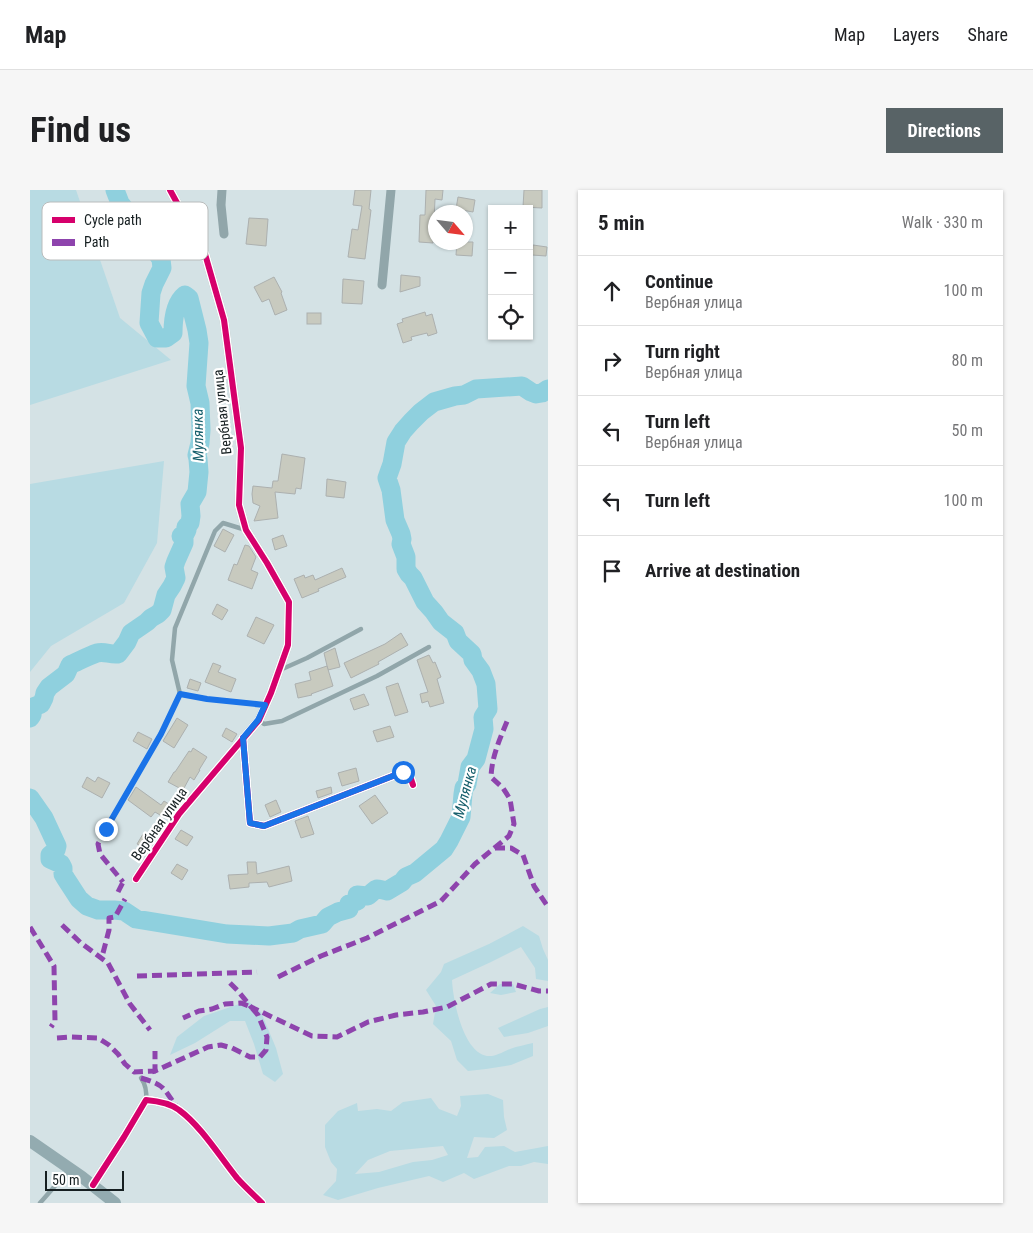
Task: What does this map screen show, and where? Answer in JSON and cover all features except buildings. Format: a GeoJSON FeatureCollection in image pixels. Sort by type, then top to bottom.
{"type":"FeatureCollection","features":[{"type":"Feature","properties":{"kind":"main road"},"geometry":{"type":"LineString","coordinates":[[30,1141],[93,1185],[115,1203]]}},
{"type":"Feature","properties":{"kind":"street","name":"Вербная улица"},"geometry":{"type":"LineString","coordinates":[[170,190],[177,202]]}},
{"type":"Feature","properties":{"kind":"street"},"geometry":{"type":"LineString","coordinates":[[222,190],[221,204],[224,234]]}},
{"type":"Feature","properties":{"kind":"street"},"geometry":{"type":"LineString","coordinates":[[382,285],[391,190]]}},
{"type":"Feature","properties":{"kind":"street","name":"Вербная улица"},"geometry":{"type":"LineString","coordinates":[[136,879],[179,814],[258,720],[271,693],[288,645],[289,602],[268,563],[246,530],[239,505],[241,448],[224,320],[207,260]]}},
{"type":"Feature","properties":{"kind":"street"},"geometry":{"type":"LineString","coordinates":[[243,738],[250,823],[264,826],[403,772],[409,773],[413,785]]}},
{"type":"Feature","properties":{"kind":"street"},"geometry":{"type":"LineString","coordinates":[[93,1185],[146,1100],[158,1101],[169,1104],[179,1110],[197,1127],[239,1180],[262,1203]]}},
{"type":"Feature","properties":{"kind":"lane"},"geometry":{"type":"LineString","coordinates":[[106,829],[161,734],[180,694],[172,660],[175,628],[215,531],[223,524],[246,530]]}},
{"type":"Feature","properties":{"kind":"lane"},"geometry":{"type":"LineString","coordinates":[[279,671],[361,629]]}},
{"type":"Feature","properties":{"kind":"lane"},"geometry":{"type":"LineString","coordinates":[[258,720],[264,724],[282,721],[377,676],[429,647]]}},
{"type":"Feature","properties":{"kind":"lane"},"geometry":{"type":"LineString","coordinates":[[180,694],[265,705]]}},
{"type":"Feature","properties":{"kind":"lane"},"geometry":{"type":"LineString","coordinates":[[141,1078],[147,1090],[146,1100]]}},
{"type":"Feature","properties":{"kind":"lane"},"geometry":{"type":"LineString","coordinates":[[40,1203],[70,1169]]}},
{"type":"Feature","properties":{"kind":"shaded area"},"geometry":{"type":"Polygon","coordinates":[[[30,190],[76,190],[80,202],[42,202],[42,260],[100,260],[120,318],[171,360],[30,405],[30,190]]]}},
{"type":"Feature","properties":{"kind":"shaded area"},"geometry":{"type":"Polygon","coordinates":[[[164,461],[157,543],[124,603],[51,646],[30,672],[30,484],[164,461]]]}},
{"type":"Feature","properties":{"kind":"shaded area"},"geometry":{"type":"Polygon","coordinates":[[[523,926],[539,936],[548,960],[548,981],[536,979],[535,968],[521,947],[452,980],[462,1027],[467,1039],[474,1048],[482,1054],[492,1056],[533,1043],[533,1056],[511,1065],[468,1071],[457,1060],[451,1041],[433,1024],[436,1006],[426,990],[441,972],[444,964],[523,926]]]}},
{"type":"Feature","properties":{"kind":"shaded area"},"geometry":{"type":"Polygon","coordinates":[[[500,984],[513,984],[516,992],[501,995],[490,993],[500,984]]]}},
{"type":"Feature","properties":{"kind":"shaded area"},"geometry":{"type":"Polygon","coordinates":[[[248,1001],[261,1012],[276,1048],[283,1074],[275,1082],[263,1074],[245,1021],[230,1021],[195,1043],[170,1055],[177,1037],[204,1016],[248,1001]]]}},
{"type":"Feature","properties":{"kind":"shaded area"},"geometry":{"type":"Polygon","coordinates":[[[548,1007],[548,1026],[528,1033],[504,1037],[498,1028],[540,1009],[548,1007]]]}},
{"type":"Feature","properties":{"kind":"shaded area"},"geometry":{"type":"Polygon","coordinates":[[[488,1094],[503,1100],[507,1130],[494,1138],[474,1137],[467,1158],[478,1157],[485,1147],[504,1146],[515,1152],[548,1146],[548,1164],[534,1162],[521,1166],[509,1166],[474,1179],[464,1173],[443,1182],[429,1176],[338,1200],[323,1195],[336,1181],[337,1169],[331,1162],[325,1147],[325,1125],[338,1111],[357,1103],[358,1111],[377,1109],[391,1111],[403,1102],[431,1098],[439,1109],[457,1116],[461,1106],[460,1096],[488,1094]],[[443,1146],[390,1151],[368,1160],[355,1174],[379,1172],[413,1162],[432,1160],[448,1155],[443,1146]]]}},
{"type":"Feature","properties":{"kind":"waterway","name":"Мулянка"},"geometry":{"type":"LineString","coordinates":[[115,190],[120,202]]}},
{"type":"Feature","properties":{"kind":"waterway","name":"Мулянка"},"geometry":{"type":"LineString","coordinates":[[30,718],[33,707],[41,704],[49,687],[66,674],[70,665],[97,653],[118,654],[131,633],[162,610],[166,595],[176,578],[174,567],[184,543],[184,539],[181,536],[185,534],[186,527],[190,523],[190,504],[197,492],[199,472],[197,455],[201,430],[200,403],[196,386],[199,343],[189,298],[185,295],[177,307],[173,333],[166,338],[157,338],[149,323],[151,293],[162,268],[161,260]]}},
{"type":"Feature","properties":{"kind":"waterway","name":"Мулянка"},"geometry":{"type":"LineString","coordinates":[[30,798],[44,818],[57,846],[56,850],[50,855],[50,859],[61,864],[63,874],[79,899],[87,906],[98,910],[124,911],[136,919],[227,934],[269,936],[293,933],[300,929],[322,924],[328,917],[349,909],[349,904],[357,901],[357,895],[368,896],[376,889],[387,891],[402,882],[406,877],[415,873],[444,849],[461,817],[464,788],[467,784],[470,767],[476,759],[484,729],[483,717],[488,709],[486,684],[481,671],[473,660],[472,654],[458,641],[455,633],[441,622],[425,602],[413,578],[406,569],[406,557],[401,544],[401,534],[395,520],[391,490],[387,478],[396,442],[411,422],[434,402],[464,395],[476,389],[522,386],[536,394],[548,389]]}},
{"type":"Feature","properties":{"kind":"marked path"},"geometry":{"type":"LineString","coordinates":[[278,977],[321,956],[367,938],[441,901],[475,864],[509,836],[514,824],[510,799],[503,788],[491,777],[499,740],[508,719]]}},
{"type":"Feature","properties":{"kind":"marked path"},"geometry":{"type":"LineString","coordinates":[[106,829],[98,844],[100,854],[123,882]]}},
{"type":"Feature","properties":{"kind":"marked path"},"geometry":{"type":"LineString","coordinates":[[495,848],[511,848],[523,855],[534,886],[548,907]]}},
{"type":"Feature","properties":{"kind":"marked path"},"geometry":{"type":"LineString","coordinates":[[118,892],[123,882]]}},
{"type":"Feature","properties":{"kind":"marked path"},"geometry":{"type":"LineString","coordinates":[[103,953],[109,930],[109,918],[115,917],[125,899]]}},
{"type":"Feature","properties":{"kind":"marked path"},"geometry":{"type":"LineString","coordinates":[[62,925],[81,943],[108,963],[130,1004],[150,1030]]}},
{"type":"Feature","properties":{"kind":"marked path"},"geometry":{"type":"LineString","coordinates":[[30,927],[54,966],[55,1021],[51,1027]]}},
{"type":"Feature","properties":{"kind":"marked path"},"geometry":{"type":"LineString","coordinates":[[137,976],[257,972]]}},
{"type":"Feature","properties":{"kind":"marked path"},"geometry":{"type":"LineString","coordinates":[[230,983],[251,1007],[312,1036],[337,1037],[368,1022],[396,1015],[447,1007],[491,984],[513,984],[539,991],[548,991]]}},
{"type":"Feature","properties":{"kind":"marked path"},"geometry":{"type":"LineString","coordinates":[[57,1038],[98,1038],[109,1045],[134,1072],[155,1071],[208,1047],[221,1045],[250,1057],[260,1057],[266,1050],[267,1037],[258,1015],[251,1007],[241,1003],[225,1004],[199,1011],[183,1018]]}},
{"type":"Feature","properties":{"kind":"marked path"},"geometry":{"type":"LineString","coordinates":[[152,1072],[155,1071],[155,1051]]}},
{"type":"Feature","properties":{"kind":"marked path"},"geometry":{"type":"LineString","coordinates":[[141,1078],[162,1087],[176,1106]]}},
{"type":"Feature","properties":{"kind":"cycle path"},"geometry":{"type":"LineString","coordinates":[[170,190],[177,202]]}},
{"type":"Feature","properties":{"kind":"cycle path"},"geometry":{"type":"LineString","coordinates":[[136,879],[179,814],[259,720],[288,645],[289,602],[246,530],[239,505],[241,448],[224,320],[207,260]]}},
{"type":"Feature","properties":{"kind":"cycle path"},"geometry":{"type":"LineString","coordinates":[[243,738],[250,823],[264,826],[403,772],[409,773],[413,785]]}},
{"type":"Feature","properties":{"kind":"cycle path"},"geometry":{"type":"LineString","coordinates":[[93,1185],[146,1100],[150,1100],[172,1106],[195,1124],[237,1178],[262,1203]]}},
{"type":"Feature","properties":{"kind":"route"},"geometry":{"type":"LineString","coordinates":[[106,829],[161,734],[180,694],[265,705],[258,720],[243,738],[250,823],[264,826],[403,772]]}}]}
